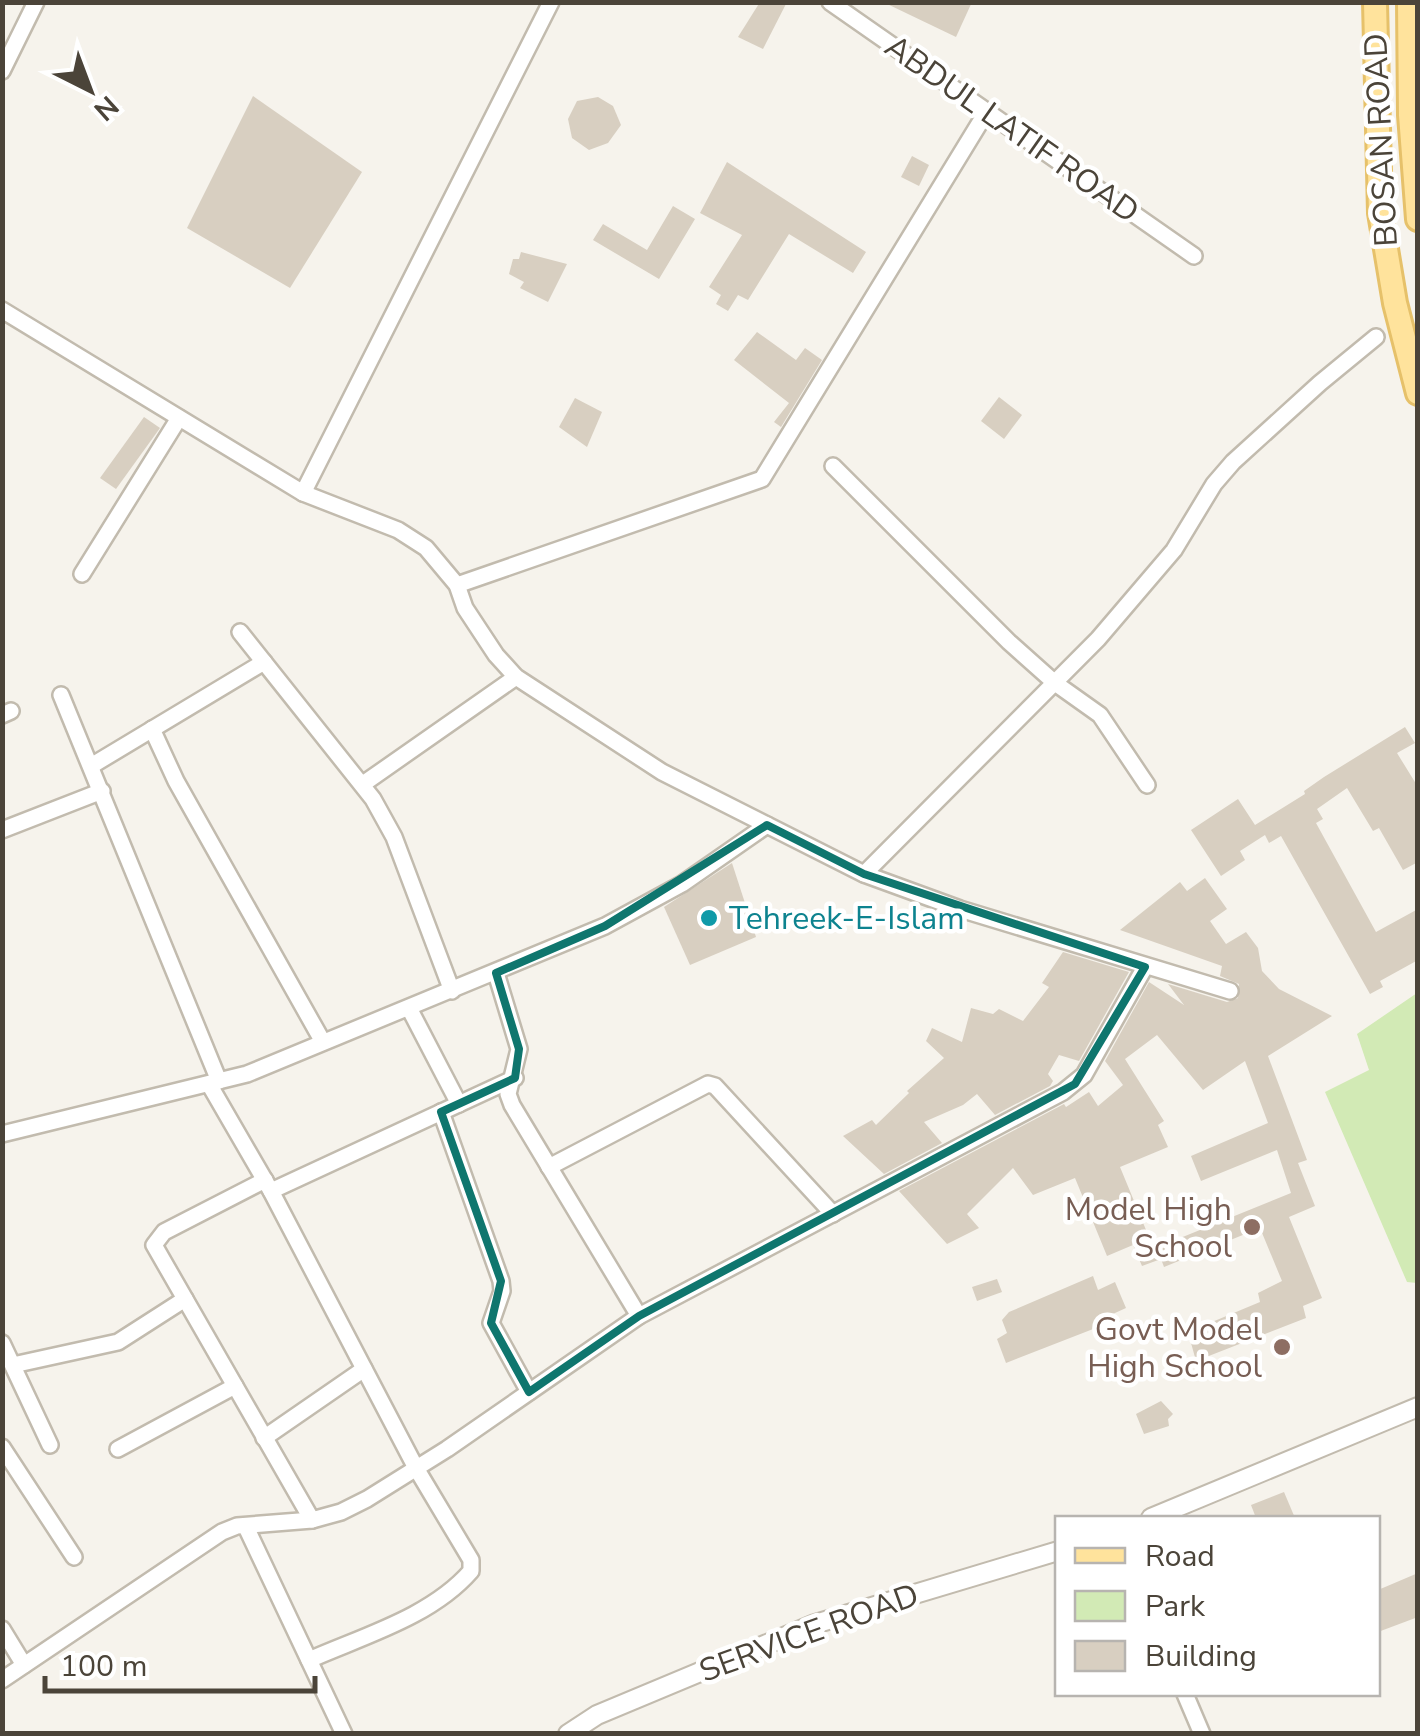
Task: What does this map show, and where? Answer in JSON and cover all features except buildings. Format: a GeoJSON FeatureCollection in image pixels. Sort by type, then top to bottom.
{"type":"FeatureCollection","features":[{"type":"Feature","properties":{"kind":"main road","name":"BOSAN ROAD"},"geometry":{"type":"LineString","coordinates":[[1374,2],[1380,213],[1395,303],[1418,393]]}},
{"type":"Feature","properties":{"kind":"main road","name":"BOSAN ROAD"},"geometry":{"type":"LineString","coordinates":[[1408,2],[1410,115],[1418,219]]}},
{"type":"Feature","properties":{"kind":"street"},"geometry":{"type":"LineString","coordinates":[[2,71],[36,2]]}},
{"type":"Feature","properties":{"kind":"street"},"geometry":{"type":"LineString","coordinates":[[302,493],[551,2]]}},
{"type":"Feature","properties":{"kind":"street","name":"ABDUL LATIF ROAD"},"geometry":{"type":"LineString","coordinates":[[830,2],[857,10],[987,111],[1194,256]]}},
{"type":"Feature","properties":{"kind":"street"},"geometry":{"type":"LineString","coordinates":[[458,586],[762,479],[987,111]]}},
{"type":"Feature","properties":{"kind":"street"},"geometry":{"type":"LineString","coordinates":[[2,310],[302,493],[398,530],[426,548],[458,586],[464,608],[516,677],[662,772],[864,874],[960,909],[1230,991]]}},
{"type":"Feature","properties":{"kind":"street"},"geometry":{"type":"LineString","coordinates":[[864,874],[1055,684],[1174,550],[1214,484],[1234,462],[1376,337]]}},
{"type":"Feature","properties":{"kind":"street"},"geometry":{"type":"LineString","coordinates":[[82,574],[179,418]]}},
{"type":"Feature","properties":{"kind":"street"},"geometry":{"type":"LineString","coordinates":[[833,466],[1009,642],[1055,684],[1100,715],[1148,785]]}},
{"type":"Feature","properties":{"kind":"street"},"geometry":{"type":"LineString","coordinates":[[240,632],[363,784],[394,837],[452,990]]}},
{"type":"Feature","properties":{"kind":"street"},"geometry":{"type":"LineString","coordinates":[[90,766],[264,662]]}},
{"type":"Feature","properties":{"kind":"street"},"geometry":{"type":"LineString","coordinates":[[363,784],[516,677]]}},
{"type":"Feature","properties":{"kind":"street"},"geometry":{"type":"LineString","coordinates":[[62,695],[214,1082],[416,1468],[466,1548],[471,1571],[425,1609],[309,1660]]}},
{"type":"Feature","properties":{"kind":"street"},"geometry":{"type":"LineString","coordinates":[[152,730],[176,781],[323,1042]]}},
{"type":"Feature","properties":{"kind":"street"},"geometry":{"type":"LineString","coordinates":[[2,830],[102,792]]}},
{"type":"Feature","properties":{"kind":"street"},"geometry":{"type":"LineString","coordinates":[[2,1134],[247,1074],[605,926],[682,884],[766,825]]}},
{"type":"Feature","properties":{"kind":"street"},"geometry":{"type":"LineString","coordinates":[[2,1680],[222,1532],[312,1520],[341,1512],[416,1468],[639,1316],[1075,1084],[1084,1075],[1146,967]]}},
{"type":"Feature","properties":{"kind":"street"},"geometry":{"type":"LineString","coordinates":[[496,973],[519,1049],[515,1078],[508,1094],[512,1105],[639,1316]]}},
{"type":"Feature","properties":{"kind":"street"},"geometry":{"type":"LineString","coordinates":[[409,1008],[459,1104]]}},
{"type":"Feature","properties":{"kind":"street"},"geometry":{"type":"LineString","coordinates":[[312,1520],[154,1244],[156,1238],[515,1078]]}},
{"type":"Feature","properties":{"kind":"street"},"geometry":{"type":"LineString","coordinates":[[549,1167],[708,1084],[716,1086],[833,1214]]}},
{"type":"Feature","properties":{"kind":"street"},"geometry":{"type":"LineString","coordinates":[[441,1112],[501,1281],[502,1291],[491,1323],[528,1392]]}},
{"type":"Feature","properties":{"kind":"street"},"geometry":{"type":"LineString","coordinates":[[13,1365],[118,1342],[185,1299]]}},
{"type":"Feature","properties":{"kind":"street"},"geometry":{"type":"LineString","coordinates":[[2,1343],[50,1445]]}},
{"type":"Feature","properties":{"kind":"street"},"geometry":{"type":"LineString","coordinates":[[264,1438],[364,1370]]}},
{"type":"Feature","properties":{"kind":"street"},"geometry":{"type":"LineString","coordinates":[[118,1449],[235,1386]]}},
{"type":"Feature","properties":{"kind":"street"},"geometry":{"type":"LineString","coordinates":[[1156,1516],[1418,1407]]}},
{"type":"Feature","properties":{"kind":"street"},"geometry":{"type":"LineString","coordinates":[[2,1447],[74,1557]]}},
{"type":"Feature","properties":{"kind":"street"},"geometry":{"type":"LineString","coordinates":[[246,1526],[344,1734]]}},
{"type":"Feature","properties":{"kind":"street","name":"SERVICE ROAD"},"geometry":{"type":"LineString","coordinates":[[568,1734],[596,1715],[815,1624],[1055,1552]]}},
{"type":"Feature","properties":{"kind":"street"},"geometry":{"type":"LineString","coordinates":[[2,1629],[24,1665]]}},
{"type":"Feature","properties":{"kind":"street"},"geometry":{"type":"LineString","coordinates":[[1187,1696],[1202,1734]]}},
{"type":"Feature","properties":{"kind":"highlighted area"},"geometry":{"type":"Polygon","coordinates":[[[767,825],[864,874],[1145,967],[1075,1084],[639,1316],[529,1392],[491,1323],[501,1281],[441,1112],[515,1078],[519,1049],[496,973],[605,926],[767,825]]]}},
{"type":"Feature","properties":{"kind":"green space"},"geometry":{"type":"Polygon","coordinates":[[[1417,993],[1417,1283],[1407,1282],[1325,1092],[1369,1070],[1357,1034],[1417,993]]]}},
{"type":"Feature","properties":{"kind":"place","name":"Tehreek-E-Islam"},"geometry":{"type":"Point","coordinates":[709,918]}},
{"type":"Feature","properties":{"kind":"place","name":"Model High School"},"geometry":{"type":"Point","coordinates":[1252,1227]}},
{"type":"Feature","properties":{"kind":"place","name":"Govt Model High School"},"geometry":{"type":"Point","coordinates":[1282,1347]}}]}
